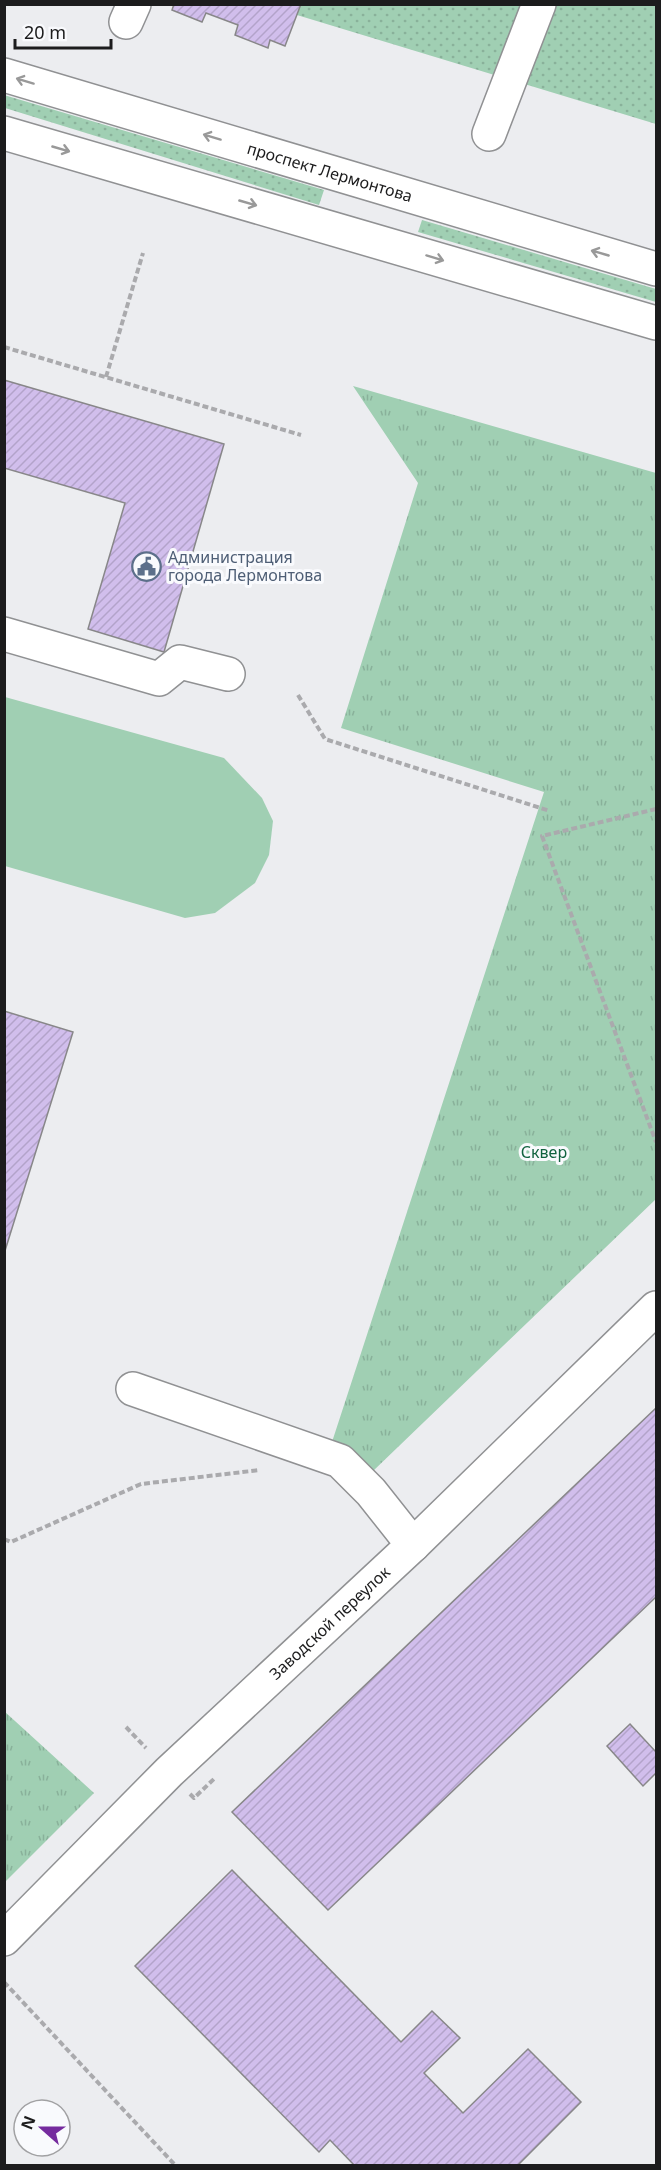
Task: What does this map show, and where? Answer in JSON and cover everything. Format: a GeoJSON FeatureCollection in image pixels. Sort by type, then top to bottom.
{"type":"FeatureCollection","features":[{"type":"Feature","properties":{"kind":"street"},"geometry":{"type":"LineString","coordinates":[[489,134],[539,4]]}},
{"type":"Feature","properties":{"kind":"street","name":"проспект Лермонтова"},"geometry":{"type":"LineString","coordinates":[[4,75],[657,269]]}},
{"type":"Feature","properties":{"kind":"street"},"geometry":{"type":"LineString","coordinates":[[4,133],[657,323]]}},
{"type":"Feature","properties":{"kind":"street"},"geometry":{"type":"LineString","coordinates":[[4,634],[159,679],[180,662],[228,674]]}},
{"type":"Feature","properties":{"kind":"street","name":"Заводской переулок"},"geometry":{"type":"LineString","coordinates":[[4,1939],[169,1772],[413,1545],[657,1308]]}},
{"type":"Feature","properties":{"kind":"street"},"geometry":{"type":"LineString","coordinates":[[133,1389],[340,1461],[371,1492],[413,1545]]}},
{"type":"Feature","properties":{"kind":"path"},"geometry":{"type":"LineString","coordinates":[[106,377],[143,254]]}},
{"type":"Feature","properties":{"kind":"path"},"geometry":{"type":"LineString","coordinates":[[4,347],[301,435]]}},
{"type":"Feature","properties":{"kind":"path"},"geometry":{"type":"LineString","coordinates":[[298,696],[325,739],[550,811]]}},
{"type":"Feature","properties":{"kind":"path"},"geometry":{"type":"LineString","coordinates":[[657,810],[542,836],[657,1142]]}},
{"type":"Feature","properties":{"kind":"path"},"geometry":{"type":"LineString","coordinates":[[4,1539],[12,1542],[141,1484],[270,1469]]}},
{"type":"Feature","properties":{"kind":"path"},"geometry":{"type":"LineString","coordinates":[[4,1982],[176,2166]]}},
{"type":"Feature","properties":{"kind":"green space"},"geometry":{"type":"Polygon","coordinates":[[[264,5],[656,5],[656,124],[264,5]]]}},
{"type":"Feature","properties":{"kind":"green space"},"geometry":{"type":"Polygon","coordinates":[[[4,95],[324,190],[319,205],[5,108],[4,95]]]}},
{"type":"Feature","properties":{"kind":"green space"},"geometry":{"type":"Polygon","coordinates":[[[422,220],[656,289],[656,302],[418,232],[422,220]]]}},
{"type":"Feature","properties":{"kind":"green space","name":"Сквер"},"geometry":{"type":"Polygon","coordinates":[[[353,386],[656,473],[656,1199],[372,1472],[332,1442],[544,792],[341,728],[418,483],[353,386]]]}},
{"type":"Feature","properties":{"kind":"green space"},"geometry":{"type":"Polygon","coordinates":[[[5,697],[224,758],[262,798],[273,821],[269,855],[255,883],[215,913],[185,918],[5,866],[5,697]]]}},
{"type":"Feature","properties":{"kind":"green space"},"geometry":{"type":"Polygon","coordinates":[[[4,1711],[94,1793],[5,1882],[4,1882],[4,1711]]]}},
{"type":"Feature","properties":{"kind":"building"},"geometry":{"type":"Polygon","coordinates":[[[174,4],[301,4],[285,46],[270,40],[268,48],[235,35],[238,25],[206,13],[202,22],[172,10],[174,4]]]}},
{"type":"Feature","properties":{"kind":"building","name":"Администрация города Лермонтова"},"geometry":{"type":"Polygon","coordinates":[[[4,380],[224,444],[164,652],[88,629],[125,503],[4,468],[4,380]]]}},
{"type":"Feature","properties":{"kind":"building"},"geometry":{"type":"Polygon","coordinates":[[[4,1011],[73,1032],[4,1254],[4,1011]]]}},
{"type":"Feature","properties":{"kind":"building"},"geometry":{"type":"Polygon","coordinates":[[[656,1408],[656,1597],[328,1910],[232,1812],[656,1408]]]}},
{"type":"Feature","properties":{"kind":"building"},"geometry":{"type":"Polygon","coordinates":[[[630,1724],[656,1752],[656,1773],[643,1786],[607,1746],[630,1724]]]}},
{"type":"Feature","properties":{"kind":"building"},"geometry":{"type":"Polygon","coordinates":[[[232,1870],[401,2042],[432,2011],[460,2038],[424,2073],[463,2113],[528,2049],[581,2102],[517,2166],[355,2166],[330,2140],[319,2152],[135,1966],[232,1870]]]}},
{"type":"Feature","properties":{"kind":"place","name":"Администрация города Лермонтова"},"geometry":{"type":"Point","coordinates":[147,566]}}]}
